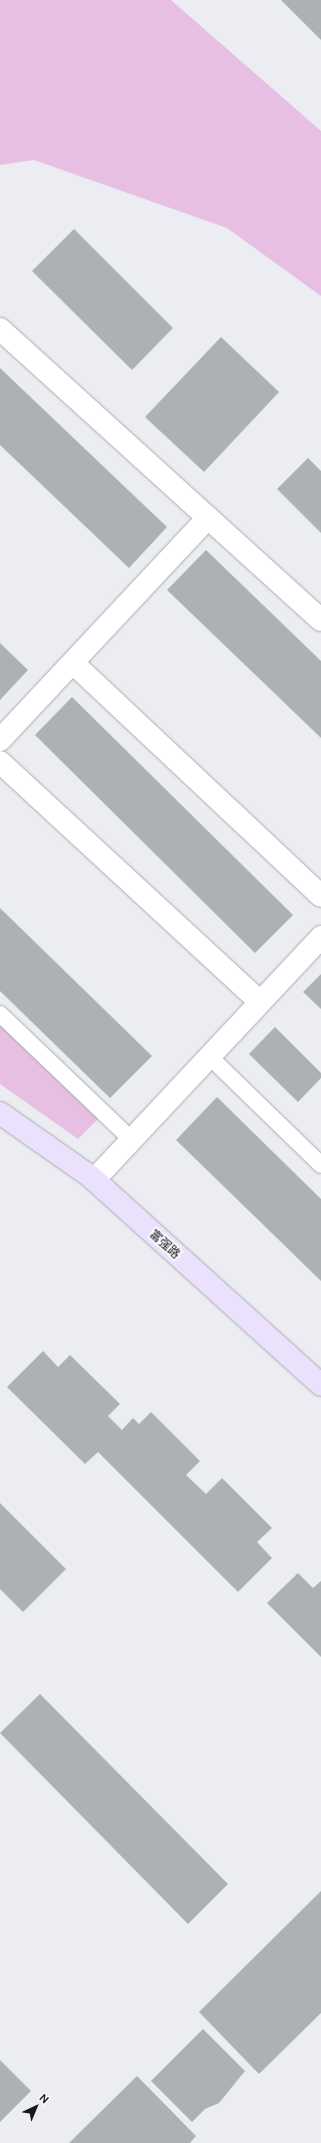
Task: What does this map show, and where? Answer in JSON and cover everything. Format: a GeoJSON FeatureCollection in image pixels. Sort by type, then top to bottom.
{"type":"FeatureCollection","features":[{"type":"Feature","properties":{"kind":"street"},"geometry":{"type":"LineString","coordinates":[[0,328],[321,620]]}},
{"type":"Feature","properties":{"kind":"street"},"geometry":{"type":"LineString","coordinates":[[0,740],[208,518]]}},
{"type":"Feature","properties":{"kind":"street"},"geometry":{"type":"LineString","coordinates":[[73,663],[321,896]]}},
{"type":"Feature","properties":{"kind":"street"},"geometry":{"type":"LineString","coordinates":[[0,762],[260,1002]]}},
{"type":"Feature","properties":{"kind":"street"},"geometry":{"type":"LineString","coordinates":[[94,1180],[321,937]]}},
{"type":"Feature","properties":{"kind":"street","name":"富强路"},"geometry":{"type":"LineString","coordinates":[[0,1113],[94,1180],[321,1385]]}},
{"type":"Feature","properties":{"kind":"lane"},"geometry":{"type":"LineString","coordinates":[[0,1014],[131,1139]]}},
{"type":"Feature","properties":{"kind":"lane"},"geometry":{"type":"LineString","coordinates":[[209,1056],[321,1165]]}},
{"type":"Feature","properties":{"kind":"shaded area"},"geometry":{"type":"Polygon","coordinates":[[[0,0],[171,0],[321,131],[321,296],[227,228],[34,160],[0,165],[0,0]]]}},
{"type":"Feature","properties":{"kind":"shaded area"},"geometry":{"type":"Polygon","coordinates":[[[0,1013],[106,1111],[78,1139],[0,1084],[0,1013]]]}},
{"type":"Feature","properties":{"kind":"building"},"geometry":{"type":"Polygon","coordinates":[[[281,0],[321,0],[321,40],[281,0]]]}},
{"type":"Feature","properties":{"kind":"building"},"geometry":{"type":"Polygon","coordinates":[[[74,229],[173,328],[132,370],[32,271],[74,229]]]}},
{"type":"Feature","properties":{"kind":"building"},"geometry":{"type":"Polygon","coordinates":[[[221,337],[279,392],[204,472],[145,417],[221,337]]]}},
{"type":"Feature","properties":{"kind":"building"},"geometry":{"type":"Polygon","coordinates":[[[0,368],[167,527],[129,568],[0,445],[0,368]]]}},
{"type":"Feature","properties":{"kind":"building"},"geometry":{"type":"Polygon","coordinates":[[[308,458],[321,471],[321,533],[277,489],[308,458]]]}},
{"type":"Feature","properties":{"kind":"building"},"geometry":{"type":"Polygon","coordinates":[[[206,550],[321,661],[321,738],[167,590],[206,550]]]}},
{"type":"Feature","properties":{"kind":"building"},"geometry":{"type":"Polygon","coordinates":[[[0,643],[28,670],[0,700],[0,643]]]}},
{"type":"Feature","properties":{"kind":"building"},"geometry":{"type":"Polygon","coordinates":[[[72,697],[293,915],[255,953],[35,735],[72,697]]]}},
{"type":"Feature","properties":{"kind":"building"},"geometry":{"type":"Polygon","coordinates":[[[0,908],[152,1056],[110,1098],[0,991],[0,908]]]}},
{"type":"Feature","properties":{"kind":"building"},"geometry":{"type":"Polygon","coordinates":[[[321,974],[321,1009],[303,992],[321,974]]]}},
{"type":"Feature","properties":{"kind":"building"},"geometry":{"type":"Polygon","coordinates":[[[275,1027],[321,1073],[321,1078],[298,1102],[249,1054],[275,1027]]]}},
{"type":"Feature","properties":{"kind":"building"},"geometry":{"type":"Polygon","coordinates":[[[217,1097],[321,1199],[321,1281],[176,1140],[217,1097]]]}},
{"type":"Feature","properties":{"kind":"building"},"geometry":{"type":"Polygon","coordinates":[[[43,1351],[58,1367],[70,1355],[120,1404],[108,1416],[122,1430],[133,1418],[139,1424],[151,1412],[200,1461],[186,1475],[206,1494],[222,1478],[272,1528],[257,1542],[272,1558],[238,1592],[98,1452],[85,1464],[7,1387],[43,1351]]]}},
{"type":"Feature","properties":{"kind":"building"},"geometry":{"type":"Polygon","coordinates":[[[0,1503],[66,1569],[23,1612],[0,1589],[0,1503]]]}},
{"type":"Feature","properties":{"kind":"building"},"geometry":{"type":"Polygon","coordinates":[[[298,1573],[313,1588],[321,1581],[321,1657],[267,1603],[298,1573]]]}},
{"type":"Feature","properties":{"kind":"building"},"geometry":{"type":"Polygon","coordinates":[[[40,1694],[228,1884],[188,1924],[0,1733],[40,1694]]]}},
{"type":"Feature","properties":{"kind":"building"},"geometry":{"type":"Polygon","coordinates":[[[321,1891],[321,2013],[259,2074],[199,2012],[321,1891]]]}},
{"type":"Feature","properties":{"kind":"building"},"geometry":{"type":"Polygon","coordinates":[[[203,2029],[245,2071],[219,2103],[205,2109],[192,2122],[151,2081],[203,2029]]]}},
{"type":"Feature","properties":{"kind":"building"},"geometry":{"type":"Polygon","coordinates":[[[0,2060],[31,2091],[0,2122],[0,2060]]]}},
{"type":"Feature","properties":{"kind":"building"},"geometry":{"type":"Polygon","coordinates":[[[137,2076],[196,2136],[190,2143],[69,2143],[137,2076]]]}}]}
